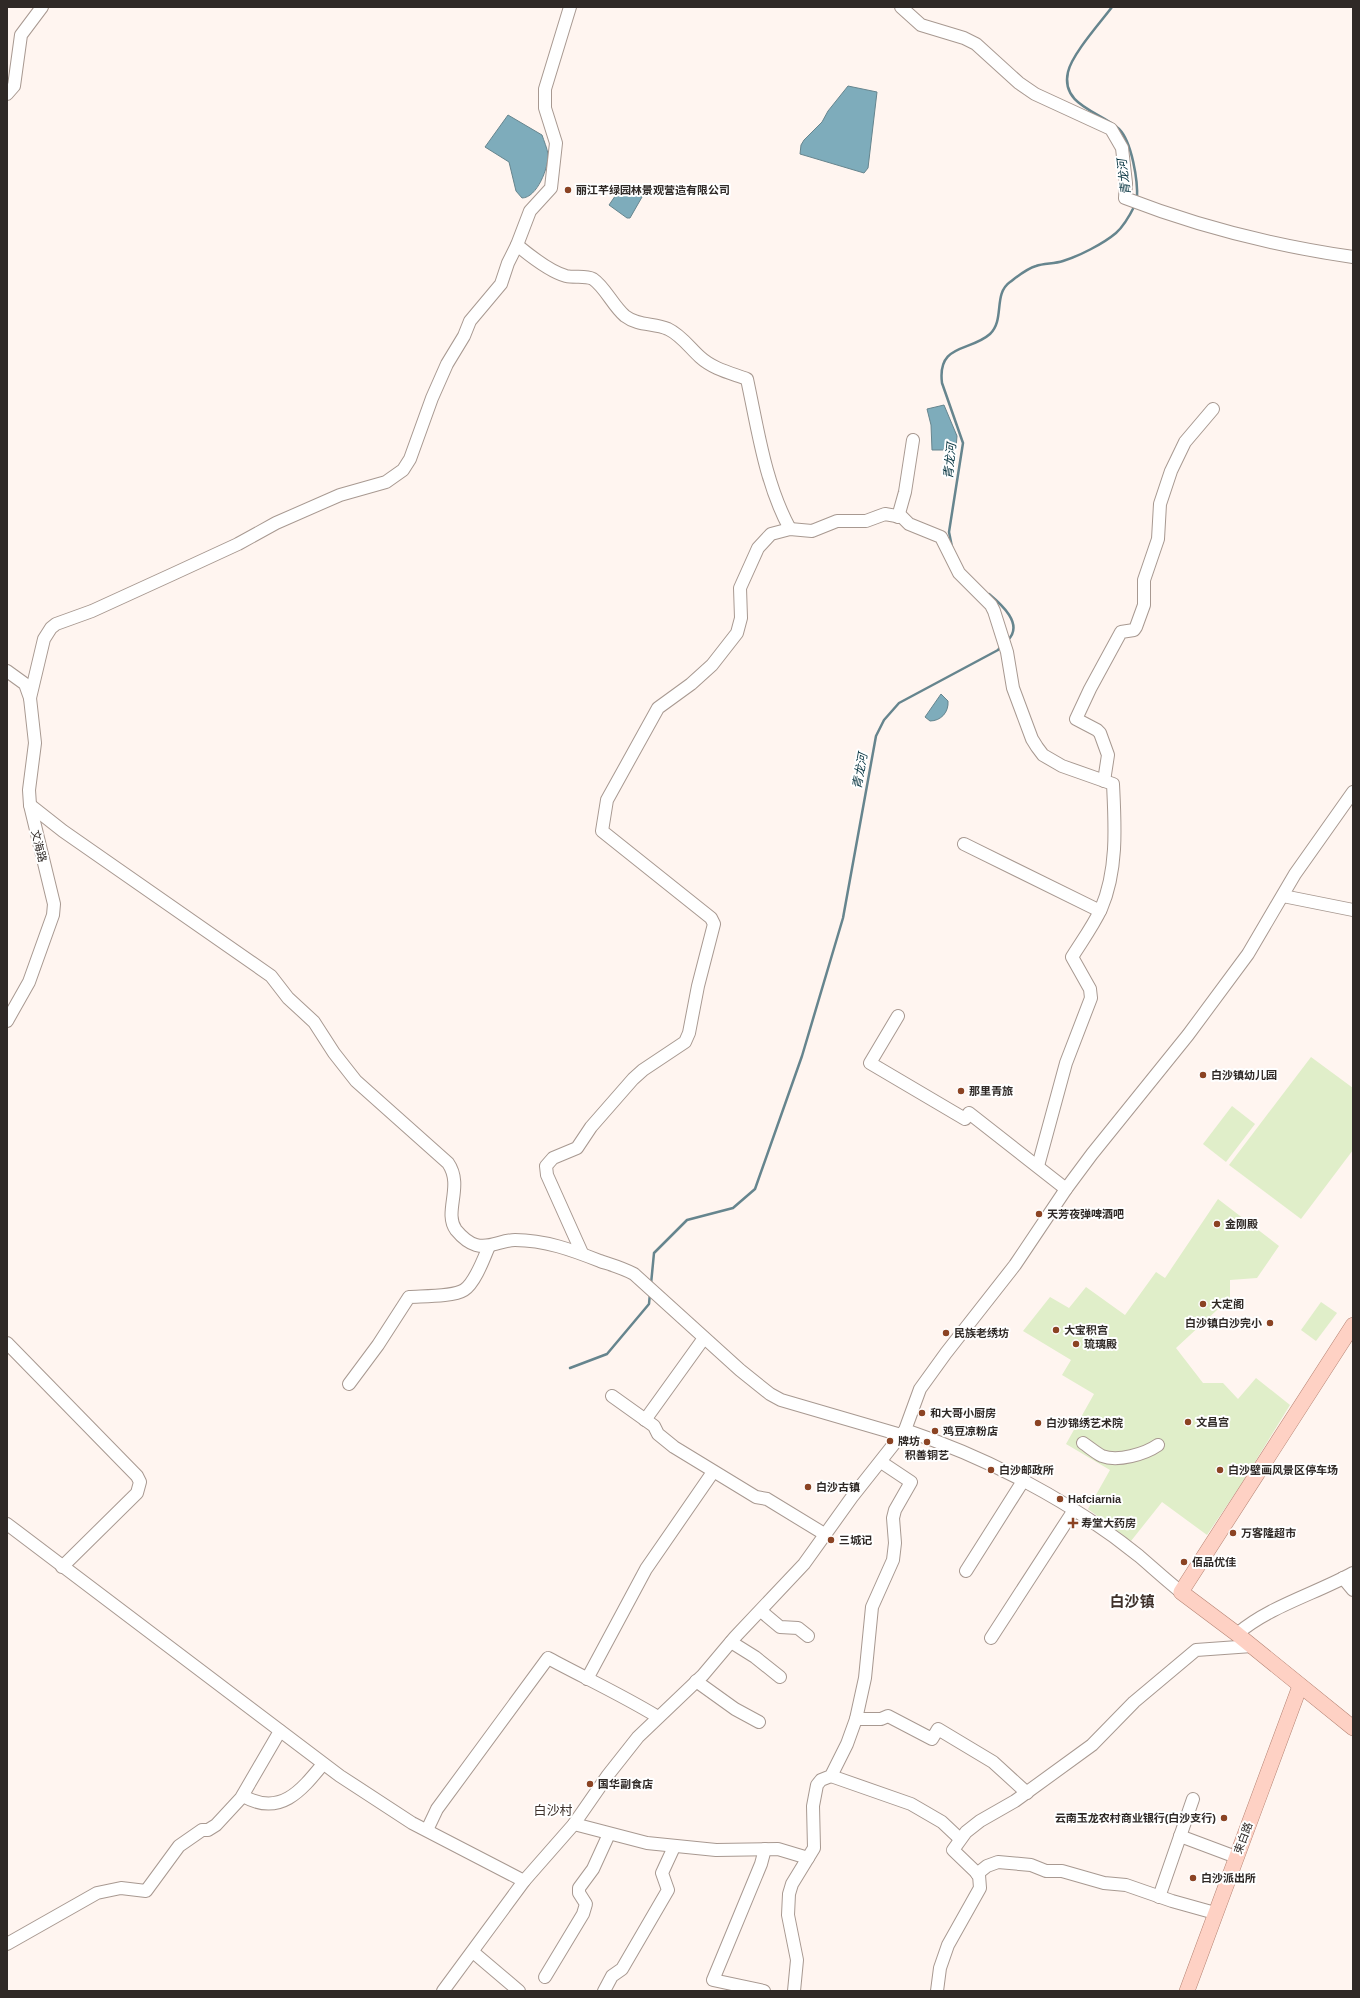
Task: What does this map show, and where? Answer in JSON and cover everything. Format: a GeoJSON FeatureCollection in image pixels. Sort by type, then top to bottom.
{"type":"FeatureCollection","features":[{"type":"Feature","properties":{"kind":"main road"},"geometry":{"type":"LineString","coordinates":[[1353,1325],[1181,1592],[1237,1634],[1353,1728]]}},
{"type":"Feature","properties":{"kind":"main road","name":"束白路"},"geometry":{"type":"LineString","coordinates":[[1187,1991],[1300,1686]]}},
{"type":"Feature","properties":{"kind":"street"},"geometry":{"type":"LineString","coordinates":[[7,94],[14,86],[21,35],[42,7]]}},
{"type":"Feature","properties":{"kind":"street"},"geometry":{"type":"LineString","coordinates":[[30,698],[44,640],[50,628],[56,624],[92,611],[238,544],[276,523],[340,495],[386,482],[399,475],[410,459],[432,398],[470,321],[501,284],[508,263],[517,245],[530,211],[551,188],[556,143],[544,108],[545,89],[570,7]]}},
{"type":"Feature","properties":{"kind":"street"},"geometry":{"type":"LineString","coordinates":[[901,7],[921,25],[964,38],[976,44],[1019,83],[1035,94],[1111,129],[1122,148],[1126,183],[1125,198],[1171,215],[1258,238],[1299,248],[1353,257]]}},
{"type":"Feature","properties":{"kind":"street"},"geometry":{"type":"LineString","coordinates":[[517,245],[560,273],[591,278],[601,286],[616,307],[630,319],[642,324],[669,330],[706,362],[747,379],[770,484],[779,509],[790,529]]}},
{"type":"Feature","properties":{"kind":"street"},"geometry":{"type":"LineString","coordinates":[[1104,781],[1108,755],[1100,733],[1076,719],[1090,689],[1121,632],[1134,630],[1136,627],[1144,605],[1144,580],[1158,539],[1160,504],[1171,471],[1185,442],[1212,410]]}},
{"type":"Feature","properties":{"kind":"street"},"geometry":{"type":"LineString","coordinates":[[898,516],[905,492],[913,440]]}},
{"type":"Feature","properties":{"kind":"street"},"geometry":{"type":"LineString","coordinates":[[582,1253],[547,1175],[546,1166],[553,1158],[577,1148],[591,1127],[633,1079],[687,1039],[714,924],[711,918],[602,831],[605,806],[658,708],[692,684],[712,664],[737,633],[741,618],[740,588],[758,548],[771,534],[790,529],[809,531],[837,521],[866,521],[888,514],[898,516],[909,524],[941,538],[959,573],[991,605],[1007,652],[1013,688],[1036,747],[1056,763],[1113,784],[1116,838],[1109,884],[1100,911],[1072,957],[1090,989],[1091,998],[1066,1063],[1038,1166]]}},
{"type":"Feature","properties":{"kind":"street","name":"文海路"},"geometry":{"type":"LineString","coordinates":[[7,671],[25,684],[30,698],[35,743],[29,790],[30,805],[54,904],[53,915],[29,982],[7,1021]]}},
{"type":"Feature","properties":{"kind":"street"},"geometry":{"type":"LineString","coordinates":[[443,1991],[524,1881],[574,1824],[612,1769],[638,1737],[696,1681],[731,1642],[794,1577],[826,1535],[852,1497],[903,1433],[920,1389],[965,1327],[1016,1265],[1066,1189],[1142,1091],[1188,1035],[1248,954],[1295,874],[1353,792]]}},
{"type":"Feature","properties":{"kind":"street"},"geometry":{"type":"LineString","coordinates":[[30,805],[63,831],[260,966],[271,976],[288,998],[314,1022],[334,1053],[356,1081],[448,1163],[456,1182],[452,1218],[453,1225],[456,1230],[468,1241],[477,1245],[489,1246],[514,1240],[549,1244],[582,1253],[623,1268],[634,1274],[740,1370],[770,1394],[781,1400],[952,1448],[1023,1481],[1074,1510],[1149,1565],[1181,1592]]}},
{"type":"Feature","properties":{"kind":"street"},"geometry":{"type":"LineString","coordinates":[[964,844],[1100,911]]}},
{"type":"Feature","properties":{"kind":"street"},"geometry":{"type":"LineString","coordinates":[[1283,896],[1353,910]]}},
{"type":"Feature","properties":{"kind":"street"},"geometry":{"type":"LineString","coordinates":[[898,1016],[870,1063],[965,1119],[969,1113],[1066,1189]]}},
{"type":"Feature","properties":{"kind":"street"},"geometry":{"type":"LineString","coordinates":[[349,1384],[378,1345],[408,1297],[464,1290],[470,1284],[483,1262],[489,1246]]}},
{"type":"Feature","properties":{"kind":"street"},"geometry":{"type":"LineString","coordinates":[[645,1420],[704,1338]]}},
{"type":"Feature","properties":{"kind":"street"},"geometry":{"type":"LineString","coordinates":[[7,1343],[137,1476],[140,1482],[136,1493],[62,1567]]}},
{"type":"Feature","properties":{"kind":"street"},"geometry":{"type":"LineString","coordinates":[[612,1396],[654,1426],[658,1434],[669,1444],[756,1497],[767,1498],[826,1535]]}},
{"type":"Feature","properties":{"kind":"street"},"geometry":{"type":"LineString","coordinates":[[1083,1443],[1102,1456],[1110,1457],[1128,1457],[1152,1449],[1158,1445]]}},
{"type":"Feature","properties":{"kind":"street"},"geometry":{"type":"LineString","coordinates":[[831,1776],[847,1744],[856,1719],[865,1678],[872,1607],[893,1560],[895,1543],[893,1518],[895,1510],[911,1482],[881,1462]]}},
{"type":"Feature","properties":{"kind":"street"},"geometry":{"type":"LineString","coordinates":[[587,1679],[646,1569],[713,1472]]}},
{"type":"Feature","properties":{"kind":"street"},"geometry":{"type":"LineString","coordinates":[[966,1570],[1023,1481]]}},
{"type":"Feature","properties":{"kind":"street"},"geometry":{"type":"LineString","coordinates":[[991,1638],[1074,1510]]}},
{"type":"Feature","properties":{"kind":"street"},"geometry":{"type":"LineString","coordinates":[[7,1524],[340,1776],[390,1810],[524,1881]]}},
{"type":"Feature","properties":{"kind":"street"},"geometry":{"type":"LineString","coordinates":[[1237,1634],[1252,1622],[1348,1575],[1353,1590]]}},
{"type":"Feature","properties":{"kind":"street"},"geometry":{"type":"LineString","coordinates":[[761,1611],[780,1627],[798,1628],[808,1636]]}},
{"type":"Feature","properties":{"kind":"street"},"geometry":{"type":"LineString","coordinates":[[731,1642],[755,1657],[780,1677]]}},
{"type":"Feature","properties":{"kind":"street"},"geometry":{"type":"LineString","coordinates":[[937,1991],[940,1968],[948,1945],[980,1888],[980,1882],[977,1874],[953,1850],[960,1838],[980,1821],[1008,1806],[1092,1745],[1134,1702],[1196,1650],[1252,1646]]}},
{"type":"Feature","properties":{"kind":"street"},"geometry":{"type":"LineString","coordinates":[[426,1830],[441,1803],[548,1658],[587,1679],[602,1685],[658,1718]]}},
{"type":"Feature","properties":{"kind":"street"},"geometry":{"type":"LineString","coordinates":[[696,1681],[735,1709],[759,1722]]}},
{"type":"Feature","properties":{"kind":"street"},"geometry":{"type":"LineString","coordinates":[[856,1719],[881,1719],[888,1716],[932,1739],[938,1729],[993,1762],[1027,1793]]}},
{"type":"Feature","properties":{"kind":"street"},"geometry":{"type":"LineString","coordinates":[[7,1944],[97,1893],[121,1888],[146,1891],[179,1846],[202,1830],[208,1830],[216,1825],[243,1796],[280,1731]]}},
{"type":"Feature","properties":{"kind":"street"},"geometry":{"type":"LineString","coordinates":[[243,1796],[264,1803],[286,1800],[302,1789],[325,1765]]}},
{"type":"Feature","properties":{"kind":"street"},"geometry":{"type":"LineString","coordinates":[[794,1991],[797,1960],[788,1915],[788,1904],[792,1884],[808,1858],[815,1843],[813,1806],[815,1792],[821,1780],[831,1776],[911,1804],[942,1822],[960,1838]]}},
{"type":"Feature","properties":{"kind":"street"},"geometry":{"type":"LineString","coordinates":[[1159,1897],[1193,1799]]}},
{"type":"Feature","properties":{"kind":"street"},"geometry":{"type":"LineString","coordinates":[[574,1824],[647,1843],[674,1847],[735,1851],[778,1849],[808,1858]]}},
{"type":"Feature","properties":{"kind":"street"},"geometry":{"type":"LineString","coordinates":[[545,1976],[583,1914],[586,1904],[579,1893],[579,1888],[593,1868],[609,1834]]}},
{"type":"Feature","properties":{"kind":"street"},"geometry":{"type":"LineString","coordinates":[[1180,1836],[1236,1857]]}},
{"type":"Feature","properties":{"kind":"street"},"geometry":{"type":"LineString","coordinates":[[604,1991],[612,1976],[622,1969],[668,1890],[662,1872],[674,1847]]}},
{"type":"Feature","properties":{"kind":"street"},"geometry":{"type":"LineString","coordinates":[[764,1991],[713,1980],[761,1864],[765,1849]]}},
{"type":"Feature","properties":{"kind":"street"},"geometry":{"type":"LineString","coordinates":[[977,1874],[987,1866],[998,1862],[1031,1865],[1046,1871],[1062,1871],[1104,1883],[1126,1885],[1159,1897],[1215,1913]]}},
{"type":"Feature","properties":{"kind":"street"},"geometry":{"type":"LineString","coordinates":[[473,1952],[520,1991]]}},
{"type":"Feature","properties":{"kind":"green space"},"geometry":{"type":"Polygon","coordinates":[[[1311,1057],[1353,1088],[1353,1150],[1301,1219],[1229,1165],[1311,1057]]]}},
{"type":"Feature","properties":{"kind":"green space"},"geometry":{"type":"Polygon","coordinates":[[[1232,1106],[1255,1124],[1226,1162],[1203,1144],[1232,1106]]]}},
{"type":"Feature","properties":{"kind":"green space"},"geometry":{"type":"Polygon","coordinates":[[[1218,1199],[1279,1246],[1257,1278],[1230,1280],[1230,1298],[1176,1348],[1203,1383],[1223,1383],[1238,1399],[1256,1378],[1290,1405],[1242,1483],[1207,1535],[1162,1502],[1131,1541],[1088,1509],[1110,1470],[1066,1444],[1094,1394],[1062,1375],[1071,1360],[1023,1331],[1050,1297],[1069,1308],[1086,1287],[1125,1315],[1156,1272],[1165,1278],[1218,1199]]]}},
{"type":"Feature","properties":{"kind":"green space"},"geometry":{"type":"Polygon","coordinates":[[[1321,1302],[1337,1313],[1316,1341],[1301,1330],[1321,1302]]]}},
{"type":"Feature","properties":{"kind":"water"},"geometry":{"type":"Polygon","coordinates":[[[848,86],[877,92],[868,168],[864,173],[800,154],[801,145],[804,140],[822,122],[828,111],[848,86]]]}},
{"type":"Feature","properties":{"kind":"water"},"geometry":{"type":"Polygon","coordinates":[[[508,115],[542,135],[548,154],[544,174],[537,188],[527,197],[522,198],[516,191],[509,162],[485,147],[508,115]]]}},
{"type":"Feature","properties":{"kind":"water"},"geometry":{"type":"Polygon","coordinates":[[[622,186],[642,197],[630,218],[627,218],[609,205],[622,186]]]}},
{"type":"Feature","properties":{"kind":"water"},"geometry":{"type":"Polygon","coordinates":[[[944,405],[957,436],[956,448],[954,450],[932,450],[931,425],[927,409],[944,405]]]}},
{"type":"Feature","properties":{"kind":"water"},"geometry":{"type":"Polygon","coordinates":[[[941,694],[948,701],[946,712],[941,718],[930,721],[925,717],[941,694]]]}},
{"type":"Feature","properties":{"kind":"waterway","name":"青龙河"},"geometry":{"type":"LineString","coordinates":[[1112,7],[1075,56],[1068,72],[1067,84],[1070,93],[1076,100],[1084,107],[1112,123],[1124,135],[1131,152],[1137,199]]}},
{"type":"Feature","properties":{"kind":"waterway","name":"青龙河"},"geometry":{"type":"LineString","coordinates":[[952,547],[949,532],[963,443],[942,383],[942,370],[945,361],[957,350],[982,340],[990,334],[997,322],[1002,293],[1010,282],[1032,267],[1069,259],[1104,241],[1122,227],[1135,205]]}},
{"type":"Feature","properties":{"kind":"waterway","name":"青龙河"},"geometry":{"type":"LineString","coordinates":[[989,594],[1005,609],[1012,621],[1012,634],[1008,640]]}},
{"type":"Feature","properties":{"kind":"waterway"},"geometry":{"type":"LineString","coordinates":[[651,1284],[654,1253],[687,1220],[733,1208],[755,1189],[802,1056],[843,918],[876,736],[884,720],[899,703],[998,650],[1001,646]]}},
{"type":"Feature","properties":{"kind":"waterway"},"geometry":{"type":"LineString","coordinates":[[570,1368],[607,1354],[649,1304],[650,1293]]}},
{"type":"Feature","properties":{"kind":"place","name":"丽江芊绿园林景观营造有限公司"},"geometry":{"type":"Point","coordinates":[568,190]}},
{"type":"Feature","properties":{"kind":"place","name":"白沙镇幼儿园"},"geometry":{"type":"Point","coordinates":[1203,1075]}},
{"type":"Feature","properties":{"kind":"place","name":"那里青旅"},"geometry":{"type":"Point","coordinates":[961,1091]}},
{"type":"Feature","properties":{"kind":"place","name":"天芳夜弹啤酒吧"},"geometry":{"type":"Point","coordinates":[1039,1214]}},
{"type":"Feature","properties":{"kind":"place","name":"金刚殿"},"geometry":{"type":"Point","coordinates":[1217,1224]}},
{"type":"Feature","properties":{"kind":"place","name":"大定阁"},"geometry":{"type":"Point","coordinates":[1203,1304]}},
{"type":"Feature","properties":{"kind":"place","name":"白沙镇白沙完小"},"geometry":{"type":"Point","coordinates":[1270,1323]}},
{"type":"Feature","properties":{"kind":"place","name":"大宝积宫"},"geometry":{"type":"Point","coordinates":[1056,1330]}},
{"type":"Feature","properties":{"kind":"place","name":"民族老绣坊"},"geometry":{"type":"Point","coordinates":[946,1333]}},
{"type":"Feature","properties":{"kind":"place","name":"琉璃殿"},"geometry":{"type":"Point","coordinates":[1076,1344]}},
{"type":"Feature","properties":{"kind":"place","name":"和大哥小厨房"},"geometry":{"type":"Point","coordinates":[922,1413]}},
{"type":"Feature","properties":{"kind":"place","name":"文昌宫"},"geometry":{"type":"Point","coordinates":[1188,1422]}},
{"type":"Feature","properties":{"kind":"place","name":"白沙锦绣艺术院"},"geometry":{"type":"Point","coordinates":[1038,1423]}},
{"type":"Feature","properties":{"kind":"place","name":"鸡豆凉粉店"},"geometry":{"type":"Point","coordinates":[935,1431]}},
{"type":"Feature","properties":{"kind":"place","name":"牌坊"},"geometry":{"type":"Point","coordinates":[890,1441]}},
{"type":"Feature","properties":{"kind":"place","name":"积善铜艺"},"geometry":{"type":"Point","coordinates":[927,1442]}},
{"type":"Feature","properties":{"kind":"place","name":"白沙邮政所"},"geometry":{"type":"Point","coordinates":[991,1470]}},
{"type":"Feature","properties":{"kind":"place","name":"白沙壁画风景区停车场"},"geometry":{"type":"Point","coordinates":[1220,1470]}},
{"type":"Feature","properties":{"kind":"place","name":"白沙古镇"},"geometry":{"type":"Point","coordinates":[808,1487]}},
{"type":"Feature","properties":{"kind":"place","name":"Hafciarnia"},"geometry":{"type":"Point","coordinates":[1060,1499]}},
{"type":"Feature","properties":{"kind":"place","name":"寿堂大药房"},"geometry":{"type":"Point","coordinates":[1073,1523]}},
{"type":"Feature","properties":{"kind":"place","name":"万客隆超市"},"geometry":{"type":"Point","coordinates":[1233,1533]}},
{"type":"Feature","properties":{"kind":"place","name":"三城记"},"geometry":{"type":"Point","coordinates":[831,1540]}},
{"type":"Feature","properties":{"kind":"place","name":"佰品优佳"},"geometry":{"type":"Point","coordinates":[1184,1562]}},
{"type":"Feature","properties":{"kind":"place","name":"国华副食店"},"geometry":{"type":"Point","coordinates":[590,1784]}},
{"type":"Feature","properties":{"kind":"place","name":"云南玉龙农村商业银行(白沙支行)"},"geometry":{"type":"Point","coordinates":[1224,1818]}},
{"type":"Feature","properties":{"kind":"place","name":"白沙派出所"},"geometry":{"type":"Point","coordinates":[1193,1878]}},
{"type":"Feature","properties":{"kind":"district","name":"白沙镇"},"geometry":{"type":"Point","coordinates":[1132,1602]}},
{"type":"Feature","properties":{"kind":"district","name":"白沙村"},"geometry":{"type":"Point","coordinates":[553,1810]}}]}
